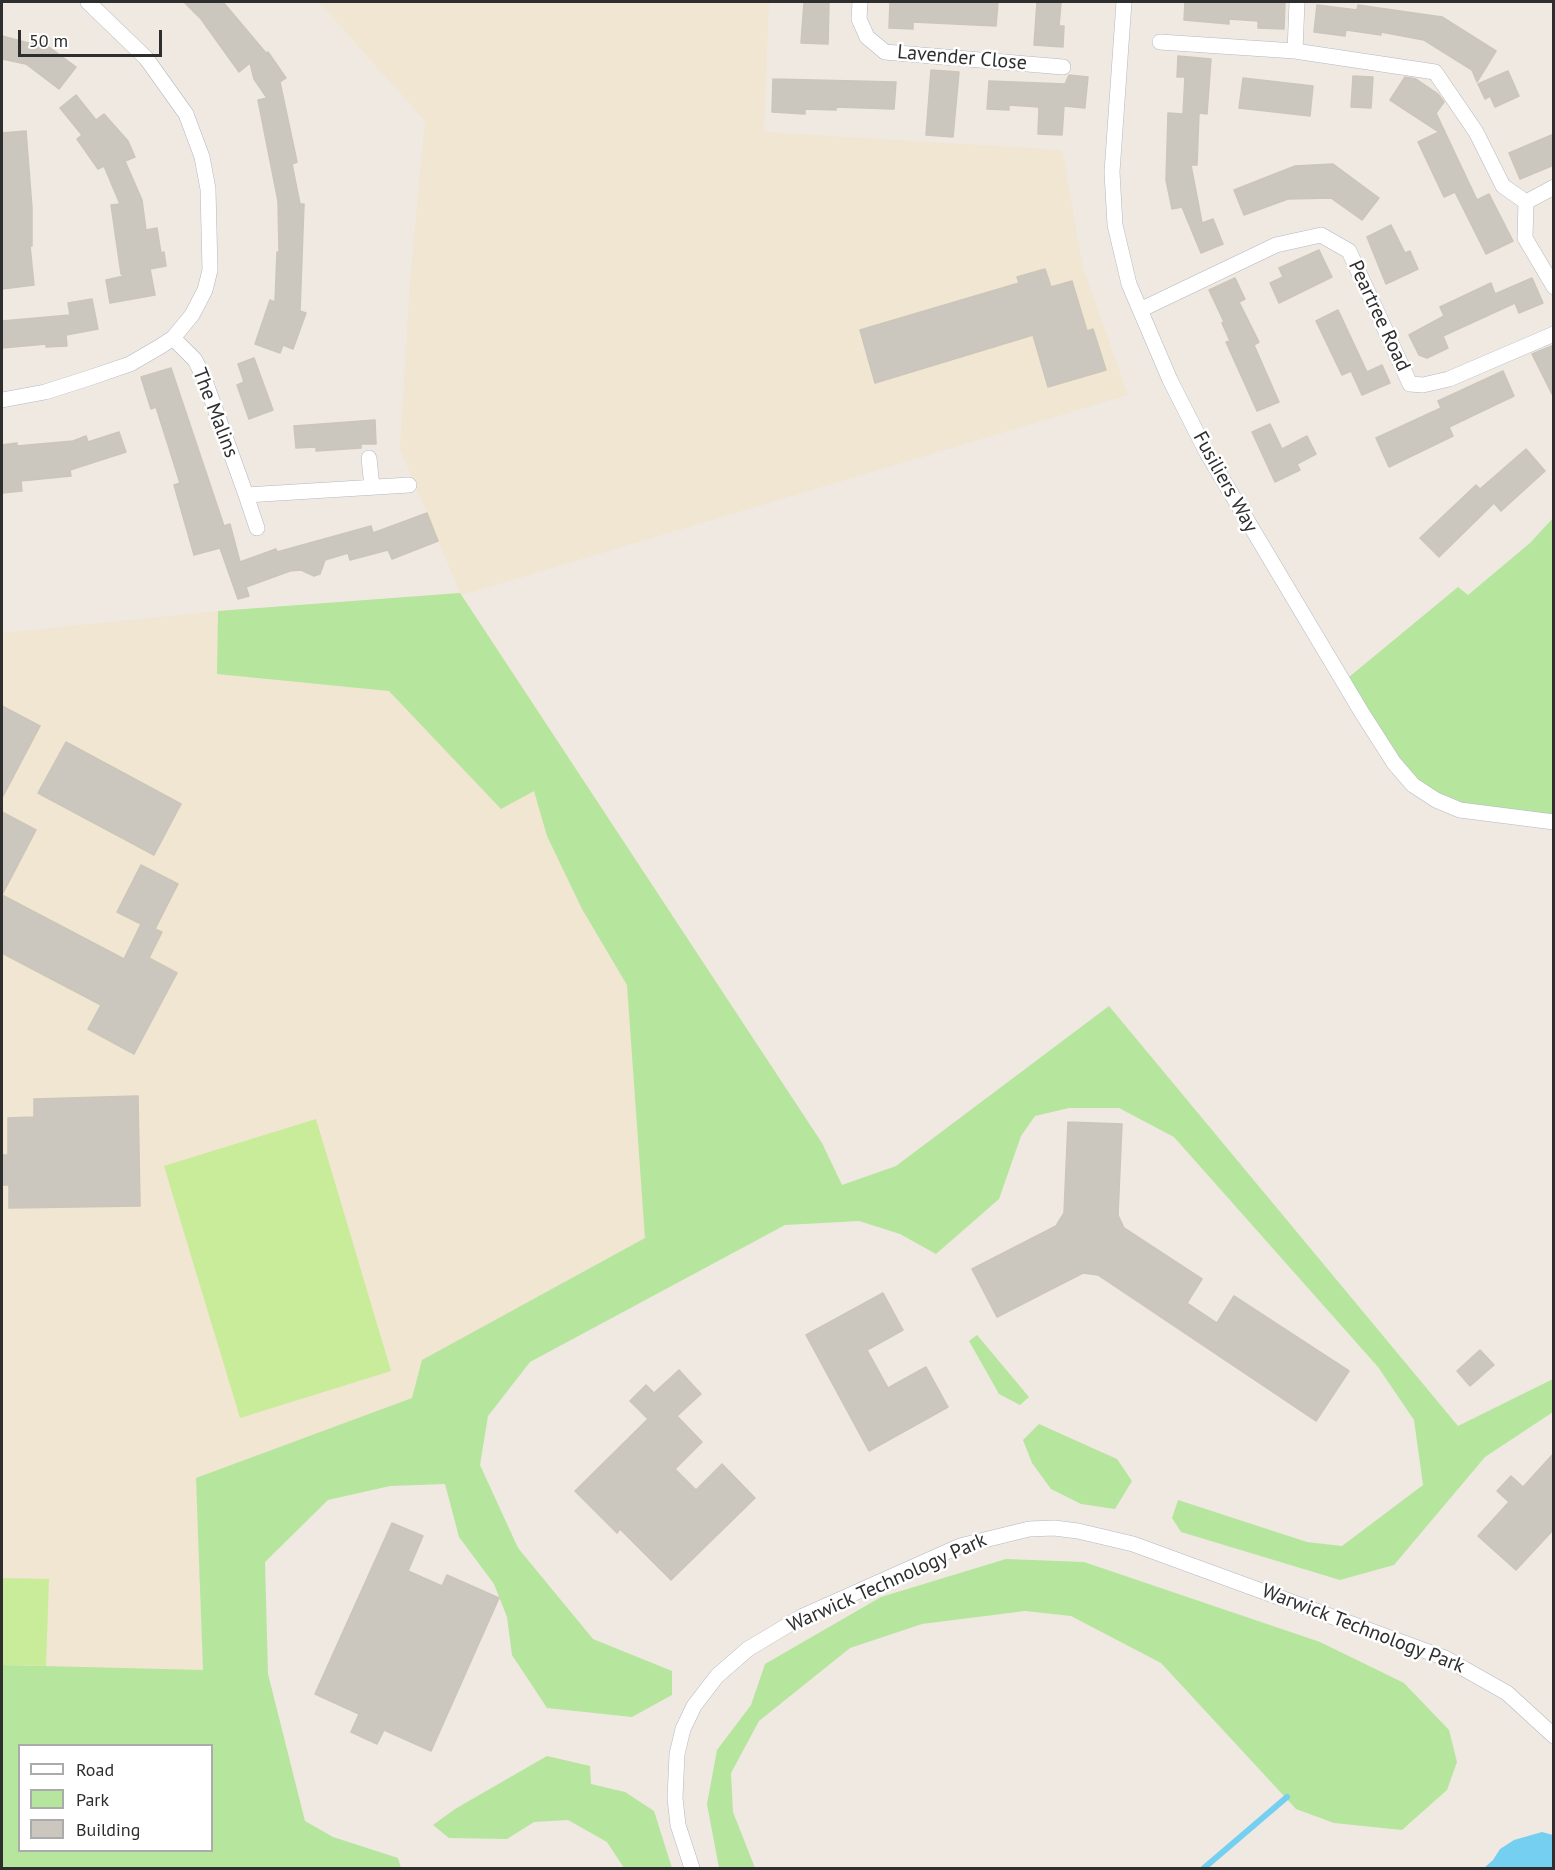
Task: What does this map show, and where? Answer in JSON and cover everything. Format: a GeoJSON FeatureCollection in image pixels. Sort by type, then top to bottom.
{"type":"FeatureCollection","features":[{"type":"Feature","properties":{"kind":"street"},"geometry":{"type":"LineString","coordinates":[[2,400],[45,392],[130,364],[173,338],[196,308],[205,290],[210,270],[208,189],[202,157],[186,114],[165,82],[122,33],[88,2]]}},
{"type":"Feature","properties":{"kind":"street","name":"Lavender Close"},"geometry":{"type":"LineString","coordinates":[[860,2],[859,19],[867,37],[885,52],[1063,67]]}},
{"type":"Feature","properties":{"kind":"street","name":"Fusiliers Way"},"geometry":{"type":"LineString","coordinates":[[1124,2],[1112,172],[1113,203],[1121,254],[1140,310],[1170,380],[1213,462],[1362,713],[1403,774],[1423,792],[1460,810],[1554,822]]}},
{"type":"Feature","properties":{"kind":"street"},"geometry":{"type":"LineString","coordinates":[[1295,51],[1297,2]]}},
{"type":"Feature","properties":{"kind":"street"},"geometry":{"type":"LineString","coordinates":[[1160,42],[1295,51],[1435,72],[1476,132],[1503,186],[1526,202]]}},
{"type":"Feature","properties":{"kind":"street"},"geometry":{"type":"LineString","coordinates":[[1526,202],[1554,187]]}},
{"type":"Feature","properties":{"kind":"street"},"geometry":{"type":"LineString","coordinates":[[1526,202],[1525,238],[1554,287]]}},
{"type":"Feature","properties":{"kind":"street","name":"Peartree Road"},"geometry":{"type":"LineString","coordinates":[[1140,310],[1276,245],[1321,235],[1349,251],[1410,384],[1423,385],[1449,379],[1554,334]]}},
{"type":"Feature","properties":{"kind":"street","name":"The Malins"},"geometry":{"type":"LineString","coordinates":[[173,338],[195,360],[204,378],[257,528]]}},
{"type":"Feature","properties":{"kind":"street"},"geometry":{"type":"LineString","coordinates":[[369,458],[372,487]]}},
{"type":"Feature","properties":{"kind":"street"},"geometry":{"type":"LineString","coordinates":[[246,495],[409,485]]}},
{"type":"Feature","properties":{"kind":"street","name":"Warwick Technology Park"},"geometry":{"type":"LineString","coordinates":[[692,1869],[678,1825],[675,1798],[677,1754],[683,1729],[694,1706],[717,1676],[748,1648],[803,1616],[960,1546],[1029,1529],[1054,1528],[1078,1531],[1133,1544],[1445,1658],[1507,1693],[1554,1736]]}},
{"type":"Feature","properties":{"kind":"shaded area"},"geometry":{"type":"Polygon","coordinates":[[[319,2],[769,2],[764,132],[1062,150],[1083,268],[1128,395],[462,595],[822,1143],[843,1186],[439,1365],[451,1413],[197,1491],[206,1744],[18,1744],[18,1852],[2,1868],[2,633],[218,611],[460,593],[400,449],[410,281],[425,121],[319,2]]]}},
{"type":"Feature","properties":{"kind":"green space"},"geometry":{"type":"Polygon","coordinates":[[[1553,518],[1553,822],[1474,813],[1423,792],[1343,682],[1458,587],[1468,595],[1530,543],[1553,518]]]}},
{"type":"Feature","properties":{"kind":"green space"},"geometry":{"type":"Polygon","coordinates":[[[460,593],[822,1143],[842,1185],[896,1166],[1109,1006],[1458,1426],[1553,1379],[1553,1412],[1485,1457],[1394,1565],[1340,1580],[1181,1532],[1172,1518],[1178,1500],[1307,1542],[1342,1546],[1423,1485],[1414,1420],[1378,1367],[1174,1137],[1119,1108],[1069,1108],[1035,1116],[1021,1136],[999,1199],[936,1254],[900,1234],[859,1221],[785,1225],[530,1362],[488,1416],[480,1465],[518,1548],[593,1639],[672,1671],[672,1695],[632,1717],[547,1708],[512,1655],[507,1617],[494,1584],[459,1537],[445,1484],[390,1486],[328,1500],[265,1562],[268,1674],[305,1821],[333,1837],[398,1858],[401,1868],[2,1868],[2,1665],[203,1670],[196,1478],[412,1398],[422,1360],[645,1238],[627,985],[582,909],[547,836],[534,791],[501,809],[389,691],[217,674],[218,611],[460,593]]]}},
{"type":"Feature","properties":{"kind":"green space"},"geometry":{"type":"Polygon","coordinates":[[[316,1119],[391,1371],[240,1418],[164,1166],[316,1119]]]}},
{"type":"Feature","properties":{"kind":"green space"},"geometry":{"type":"Polygon","coordinates":[[[977,1335],[1029,1397],[1020,1405],[999,1394],[969,1341],[977,1335]]]}},
{"type":"Feature","properties":{"kind":"green space"},"geometry":{"type":"Polygon","coordinates":[[[1039,1424],[1117,1459],[1132,1481],[1115,1509],[1081,1504],[1051,1489],[1032,1463],[1023,1440],[1039,1424]]]}},
{"type":"Feature","properties":{"kind":"green space"},"geometry":{"type":"Polygon","coordinates":[[[1006,1559],[1084,1562],[1320,1642],[1404,1683],[1449,1730],[1457,1762],[1447,1790],[1402,1830],[1334,1823],[1296,1809],[1161,1663],[1071,1616],[1025,1611],[922,1624],[850,1648],[759,1721],[731,1773],[733,1812],[755,1868],[719,1868],[707,1804],[717,1750],[751,1705],[765,1664],[881,1597],[1006,1559]]]}},
{"type":"Feature","properties":{"kind":"green space"},"geometry":{"type":"Polygon","coordinates":[[[2,1578],[49,1579],[46,1666],[2,1665],[2,1578]]]}},
{"type":"Feature","properties":{"kind":"green space"},"geometry":{"type":"Polygon","coordinates":[[[547,1756],[590,1766],[591,1784],[625,1792],[654,1811],[672,1868],[624,1868],[607,1842],[568,1820],[534,1822],[507,1839],[449,1838],[433,1825],[455,1809],[547,1756]]]}},
{"type":"Feature","properties":{"kind":"water"},"geometry":{"type":"Polygon","coordinates":[[[1542,1832],[1553,1835],[1553,1868],[1484,1868],[1500,1849],[1514,1840],[1542,1832]]]}},
{"type":"Feature","properties":{"kind":"building"},"geometry":{"type":"Polygon","coordinates":[[[184,2],[223,2],[266,53],[268,52],[286,78],[280,82],[297,162],[292,164],[300,204],[304,204],[300,311],[306,313],[293,349],[283,345],[280,353],[255,344],[270,300],[275,302],[277,252],[279,252],[278,201],[258,100],[267,98],[254,79],[250,63],[239,72],[201,19],[184,2]]]}},
{"type":"Feature","properties":{"kind":"building"},"geometry":{"type":"Polygon","coordinates":[[[804,2],[829,2],[828,44],[801,43],[804,2]]]}},
{"type":"Feature","properties":{"kind":"building"},"geometry":{"type":"Polygon","coordinates":[[[890,2],[998,2],[996,26],[913,22],[913,29],[889,28],[890,2]]]}},
{"type":"Feature","properties":{"kind":"building"},"geometry":{"type":"Polygon","coordinates":[[[1037,2],[1061,2],[1059,26],[1064,26],[1063,47],[1034,45],[1037,2]]]}},
{"type":"Feature","properties":{"kind":"building"},"geometry":{"type":"Polygon","coordinates":[[[1185,2],[1285,2],[1284,29],[1258,28],[1258,21],[1229,19],[1229,24],[1184,20],[1185,2]]]}},
{"type":"Feature","properties":{"kind":"building"},"geometry":{"type":"Polygon","coordinates":[[[1317,5],[1357,10],[1358,5],[1442,17],[1496,51],[1477,82],[1472,70],[1424,40],[1381,32],[1381,35],[1346,30],[1345,36],[1314,32],[1317,5]]]}},
{"type":"Feature","properties":{"kind":"building"},"geometry":{"type":"Polygon","coordinates":[[[2,36],[32,44],[37,38],[76,67],[59,89],[26,64],[2,59],[2,36]]]}},
{"type":"Feature","properties":{"kind":"building"},"geometry":{"type":"Polygon","coordinates":[[[1178,56],[1211,59],[1207,114],[1199,113],[1197,165],[1191,165],[1202,223],[1213,219],[1223,244],[1201,253],[1182,207],[1172,209],[1166,180],[1168,113],[1183,114],[1185,77],[1177,77],[1178,56]]]}},
{"type":"Feature","properties":{"kind":"building"},"geometry":{"type":"Polygon","coordinates":[[[931,70],[959,72],[953,137],[926,135],[931,70]]]}},
{"type":"Feature","properties":{"kind":"building"},"geometry":{"type":"Polygon","coordinates":[[[1508,71],[1519,96],[1495,107],[1490,96],[1485,99],[1478,84],[1508,71]]]}},
{"type":"Feature","properties":{"kind":"building"},"geometry":{"type":"Polygon","coordinates":[[[1069,75],[1088,77],[1085,108],[1064,106],[1062,135],[1038,134],[1039,107],[1009,105],[1009,110],[987,109],[989,81],[1065,84],[1069,75]]]}},
{"type":"Feature","properties":{"kind":"building"},"geometry":{"type":"Polygon","coordinates":[[[1353,76],[1373,77],[1371,108],[1351,107],[1353,76]]]}},
{"type":"Feature","properties":{"kind":"building"},"geometry":{"type":"Polygon","coordinates":[[[1405,77],[1416,79],[1438,94],[1444,102],[1436,113],[1477,200],[1489,194],[1513,241],[1486,254],[1455,192],[1444,197],[1418,142],[1439,132],[1390,100],[1405,77]]]}},
{"type":"Feature","properties":{"kind":"building"},"geometry":{"type":"Polygon","coordinates":[[[1243,78],[1313,86],[1310,116],[1239,108],[1243,78]]]}},
{"type":"Feature","properties":{"kind":"building"},"geometry":{"type":"Polygon","coordinates":[[[773,79],[896,82],[894,109],[836,107],[836,110],[805,109],[805,114],[772,112],[773,79]]]}},
{"type":"Feature","properties":{"kind":"building"},"geometry":{"type":"Polygon","coordinates":[[[76,95],[96,120],[104,114],[128,141],[135,157],[125,161],[142,200],[146,230],[157,228],[161,253],[164,252],[166,266],[150,269],[155,295],[110,303],[106,280],[124,276],[121,274],[111,205],[120,204],[104,166],[98,169],[77,139],[82,135],[60,108],[76,95]]]}},
{"type":"Feature","properties":{"kind":"building"},"geometry":{"type":"Polygon","coordinates":[[[26,131],[32,208],[32,246],[30,246],[34,285],[2,289],[2,133],[26,131]]]}},
{"type":"Feature","properties":{"kind":"building"},"geometry":{"type":"Polygon","coordinates":[[[1554,134],[1554,165],[1520,179],[1509,153],[1554,134]]]}},
{"type":"Feature","properties":{"kind":"building"},"geometry":{"type":"Polygon","coordinates":[[[1333,164],[1379,198],[1362,220],[1331,198],[1288,199],[1244,215],[1234,190],[1295,166],[1333,164]]]}},
{"type":"Feature","properties":{"kind":"building"},"geometry":{"type":"Polygon","coordinates":[[[1391,225],[1405,253],[1410,251],[1418,269],[1386,284],[1367,237],[1391,225]]]}},
{"type":"Feature","properties":{"kind":"building"},"geometry":{"type":"Polygon","coordinates":[[[1319,250],[1332,277],[1279,303],[1270,283],[1283,277],[1279,268],[1319,250]]]}},
{"type":"Feature","properties":{"kind":"building"},"geometry":{"type":"Polygon","coordinates":[[[1045,269],[1051,287],[1072,281],[1087,331],[1093,329],[1106,370],[1048,387],[1033,335],[875,383],[860,330],[1019,283],[1017,277],[1045,269]]]}},
{"type":"Feature","properties":{"kind":"building"},"geometry":{"type":"Polygon","coordinates":[[[1235,278],[1245,299],[1239,302],[1259,342],[1254,345],[1279,402],[1257,411],[1226,342],[1230,341],[1222,323],[1224,322],[1209,290],[1235,278]]]}},
{"type":"Feature","properties":{"kind":"building"},"geometry":{"type":"Polygon","coordinates":[[[1532,278],[1543,303],[1519,313],[1515,303],[1443,336],[1448,348],[1427,358],[1419,355],[1409,335],[1444,316],[1440,307],[1491,283],[1495,294],[1532,278]]]}},
{"type":"Feature","properties":{"kind":"building"},"geometry":{"type":"Polygon","coordinates":[[[92,299],[98,329],[66,335],[67,346],[46,347],[46,344],[2,348],[2,321],[70,315],[68,303],[92,299]]]}},
{"type":"Feature","properties":{"kind":"building"},"geometry":{"type":"Polygon","coordinates":[[[1338,310],[1367,372],[1382,365],[1390,383],[1362,395],[1351,371],[1342,375],[1316,321],[1338,310]]]}},
{"type":"Feature","properties":{"kind":"building"},"geometry":{"type":"Polygon","coordinates":[[[1554,345],[1554,398],[1532,354],[1554,345]]]}},
{"type":"Feature","properties":{"kind":"building"},"geometry":{"type":"Polygon","coordinates":[[[254,358],[273,410],[249,419],[237,385],[244,382],[238,364],[254,358]]]}},
{"type":"Feature","properties":{"kind":"building"},"geometry":{"type":"Polygon","coordinates":[[[171,368],[224,526],[230,524],[240,562],[276,549],[277,552],[371,526],[373,533],[427,513],[438,541],[392,559],[388,550],[350,560],[348,553],[325,560],[320,574],[314,576],[301,570],[290,571],[246,587],[249,596],[238,599],[220,548],[194,555],[174,485],[180,483],[156,407],[151,409],[141,377],[171,368]]]}},
{"type":"Feature","properties":{"kind":"building"},"geometry":{"type":"Polygon","coordinates":[[[1503,371],[1514,396],[1449,427],[1453,436],[1389,467],[1376,438],[1441,408],[1438,401],[1503,371]]]}},
{"type":"Feature","properties":{"kind":"building"},"geometry":{"type":"Polygon","coordinates":[[[375,420],[376,444],[361,444],[361,448],[316,451],[316,447],[296,448],[294,426],[375,420]]]}},
{"type":"Feature","properties":{"kind":"building"},"geometry":{"type":"Polygon","coordinates":[[[1270,424],[1282,449],[1307,436],[1316,454],[1297,464],[1300,470],[1275,482],[1252,432],[1270,424]]]}},
{"type":"Feature","properties":{"kind":"building"},"geometry":{"type":"Polygon","coordinates":[[[119,432],[126,452],[70,470],[71,476],[21,481],[22,491],[2,493],[2,445],[17,443],[17,446],[73,441],[86,436],[88,442],[119,432]]]}},
{"type":"Feature","properties":{"kind":"building"},"geometry":{"type":"Polygon","coordinates":[[[1526,449],[1545,471],[1501,511],[1494,503],[1439,557],[1420,538],[1476,485],[1480,489],[1526,449]]]}},
{"type":"Feature","properties":{"kind":"building"},"geometry":{"type":"Polygon","coordinates":[[[2,706],[40,726],[2,798],[2,706]]]}},
{"type":"Feature","properties":{"kind":"building"},"geometry":{"type":"Polygon","coordinates":[[[66,742],[181,804],[154,855],[38,793],[66,742]]]}},
{"type":"Feature","properties":{"kind":"building"},"geometry":{"type":"Polygon","coordinates":[[[2,812],[36,830],[2,895],[2,812]]]}},
{"type":"Feature","properties":{"kind":"building"},"geometry":{"type":"Polygon","coordinates":[[[141,865],[178,884],[155,929],[162,932],[149,958],[177,973],[134,1054],[88,1029],[101,1005],[2,953],[2,895],[124,959],[141,924],[117,912],[141,865]]]}},
{"type":"Feature","properties":{"kind":"building"},"geometry":{"type":"Polygon","coordinates":[[[138,1096],[140,1206],[9,1208],[9,1185],[2,1185],[2,1155],[8,1155],[8,1118],[34,1117],[34,1099],[138,1096]]]}},
{"type":"Feature","properties":{"kind":"building"},"geometry":{"type":"Polygon","coordinates":[[[1068,1122],[1122,1124],[1118,1215],[1124,1228],[1202,1279],[1187,1303],[1217,1323],[1234,1296],[1349,1371],[1316,1421],[1098,1275],[1083,1273],[997,1317],[972,1269],[1056,1226],[1064,1213],[1068,1122]]]}},
{"type":"Feature","properties":{"kind":"building"},"geometry":{"type":"Polygon","coordinates":[[[883,1293],[903,1330],[867,1350],[888,1388],[926,1367],[948,1407],[869,1451],[806,1335],[883,1293]]]}},
{"type":"Feature","properties":{"kind":"building"},"geometry":{"type":"Polygon","coordinates":[[[1480,1350],[1494,1365],[1470,1386],[1457,1371],[1480,1350]]]}},
{"type":"Feature","properties":{"kind":"building"},"geometry":{"type":"Polygon","coordinates":[[[679,1370],[701,1394],[677,1416],[702,1442],[675,1469],[696,1490],[722,1464],[755,1498],[671,1580],[620,1529],[617,1533],[575,1491],[648,1419],[630,1401],[646,1385],[654,1393],[679,1370]]]}},
{"type":"Feature","properties":{"kind":"building"},"geometry":{"type":"Polygon","coordinates":[[[1554,1453],[1554,1529],[1516,1570],[1478,1536],[1509,1502],[1497,1491],[1511,1476],[1523,1487],[1554,1453]]]}},
{"type":"Feature","properties":{"kind":"building"},"geometry":{"type":"Polygon","coordinates":[[[392,1523],[423,1536],[408,1571],[442,1586],[447,1575],[499,1598],[431,1751],[384,1730],[377,1744],[351,1732],[359,1714],[315,1694],[392,1523]]]}},
{"type":"Feature","properties":{"kind":"waterway"},"geometry":{"type":"LineString","coordinates":[[1204,1868],[1287,1797]]}}]}
